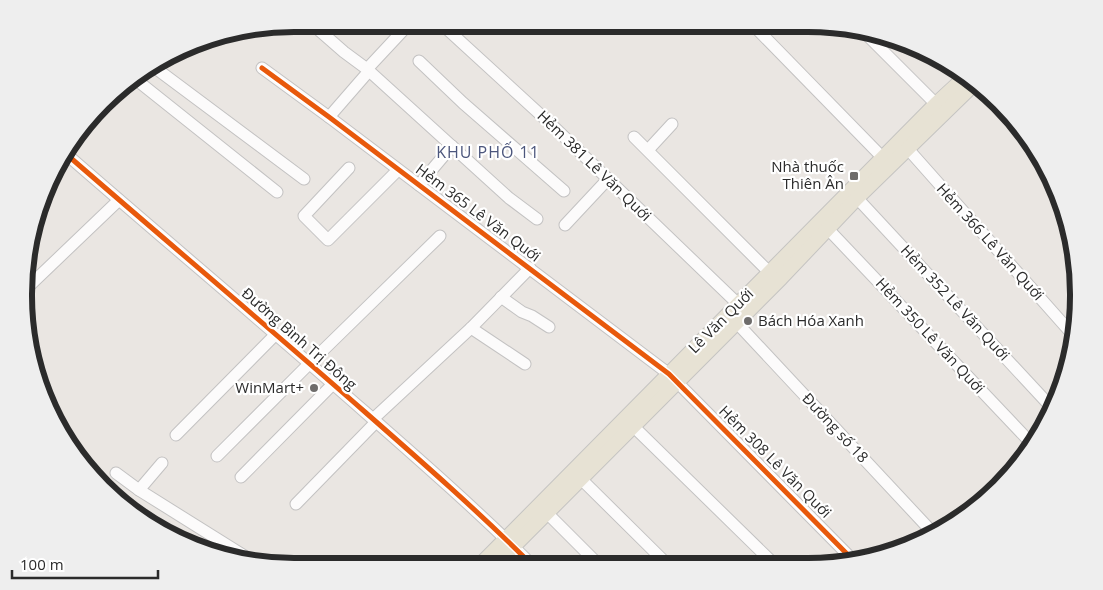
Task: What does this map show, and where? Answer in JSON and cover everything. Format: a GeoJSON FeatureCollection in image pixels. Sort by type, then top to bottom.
{"type":"FeatureCollection","features":[{"type":"Feature","properties":{"kind":"main road","name":"Lê Văn Quới"},"geometry":{"type":"LineString","coordinates":[[500,558],[510,542],[673,378],[736,322],[825,225],[883,158],[936,104],[960,88]]}},
{"type":"Feature","properties":{"kind":"main road","name":"Lê Văn Quới"},"geometry":{"type":"LineString","coordinates":[[489,558],[547,512],[577,475],[633,426],[738,304],[769,272],[857,198],[908,149],[960,88]]}},
{"type":"Feature","properties":{"kind":"street"},"geometry":{"type":"LineString","coordinates":[[324,32],[344,52],[368,70],[509,198],[537,219]]}},
{"type":"Feature","properties":{"kind":"street"},"geometry":{"type":"LineString","coordinates":[[329,117],[402,32]]}},
{"type":"Feature","properties":{"kind":"street","name":"Hẻm 381 Lê Văn Quới"},"geometry":{"type":"LineString","coordinates":[[450,32],[555,128],[738,304]]}},
{"type":"Feature","properties":{"kind":"street"},"geometry":{"type":"LineString","coordinates":[[760,32],[883,158]]}},
{"type":"Feature","properties":{"kind":"street"},"geometry":{"type":"LineString","coordinates":[[872,40],[936,104]]}},
{"type":"Feature","properties":{"kind":"street"},"geometry":{"type":"LineString","coordinates":[[419,61],[463,103],[564,191]]}},
{"type":"Feature","properties":{"kind":"street","name":"Hẻm 365 Lê Văn Quới"},"geometry":{"type":"LineString","coordinates":[[262,68],[530,268],[673,378]]}},
{"type":"Feature","properties":{"kind":"street"},"geometry":{"type":"LineString","coordinates":[[159,71],[304,179]]}},
{"type":"Feature","properties":{"kind":"street"},"geometry":{"type":"LineString","coordinates":[[140,83],[277,192]]}},
{"type":"Feature","properties":{"kind":"street"},"geometry":{"type":"LineString","coordinates":[[648,150],[672,124]]}},
{"type":"Feature","properties":{"kind":"street"},"geometry":{"type":"LineString","coordinates":[[634,137],[769,272]]}},
{"type":"Feature","properties":{"kind":"street"},"geometry":{"type":"LineString","coordinates":[[418,185],[452,146]]}},
{"type":"Feature","properties":{"kind":"street","name":"Hẻm 366 Lê Văn Quới"},"geometry":{"type":"LineString","coordinates":[[908,149],[1068,329]]}},
{"type":"Feature","properties":{"kind":"street","name":"Đường Bình Trị Đông"},"geometry":{"type":"LineString","coordinates":[[71,158],[310,363],[510,542],[525,558]]}},
{"type":"Feature","properties":{"kind":"street"},"geometry":{"type":"LineString","coordinates":[[349,168],[304,216],[328,240],[398,170]]}},
{"type":"Feature","properties":{"kind":"street"},"geometry":{"type":"LineString","coordinates":[[565,225],[608,179]]}},
{"type":"Feature","properties":{"kind":"street","name":"Hẻm 352 Lê Văn Quới"},"geometry":{"type":"LineString","coordinates":[[857,198],[1047,403]]}},
{"type":"Feature","properties":{"kind":"street"},"geometry":{"type":"LineString","coordinates":[[33,283],[119,200]]}},
{"type":"Feature","properties":{"kind":"street","name":"Hẻm 350 Lê Văn Quới"},"geometry":{"type":"LineString","coordinates":[[825,225],[1027,439]]}},
{"type":"Feature","properties":{"kind":"street"},"geometry":{"type":"LineString","coordinates":[[217,456],[440,236]]}},
{"type":"Feature","properties":{"kind":"street"},"geometry":{"type":"LineString","coordinates":[[296,504],[374,420],[530,268]]}},
{"type":"Feature","properties":{"kind":"street"},"geometry":{"type":"LineString","coordinates":[[501,297],[522,312],[549,327]]}},
{"type":"Feature","properties":{"kind":"street","name":"Đường số 18"},"geometry":{"type":"LineString","coordinates":[[736,322],[928,528]]}},
{"type":"Feature","properties":{"kind":"street"},"geometry":{"type":"LineString","coordinates":[[470,328],[525,364]]}},
{"type":"Feature","properties":{"kind":"street"},"geometry":{"type":"LineString","coordinates":[[176,434],[276,334]]}},
{"type":"Feature","properties":{"kind":"street","name":"Hẻm 308 Lê Văn Quới"},"geometry":{"type":"LineString","coordinates":[[673,378],[847,554]]}},
{"type":"Feature","properties":{"kind":"street"},"geometry":{"type":"LineString","coordinates":[[241,477],[333,384]]}},
{"type":"Feature","properties":{"kind":"street"},"geometry":{"type":"LineString","coordinates":[[633,426],[768,558]]}},
{"type":"Feature","properties":{"kind":"street"},"geometry":{"type":"LineString","coordinates":[[139,490],[162,463]]}},
{"type":"Feature","properties":{"kind":"street"},"geometry":{"type":"LineString","coordinates":[[116,473],[139,490],[236,551]]}},
{"type":"Feature","properties":{"kind":"street"},"geometry":{"type":"LineString","coordinates":[[577,475],[661,558]]}},
{"type":"Feature","properties":{"kind":"street"},"geometry":{"type":"LineString","coordinates":[[547,512],[592,558]]}},
{"type":"Feature","properties":{"kind":"cycle path"},"geometry":{"type":"LineString","coordinates":[[262,68],[669,374],[847,554]]}},
{"type":"Feature","properties":{"kind":"cycle path"},"geometry":{"type":"LineString","coordinates":[[71,158],[408,450],[471,506],[525,558]]}},
{"type":"Feature","properties":{"kind":"place","name":"Nhà thuốc Thiên Ân"},"geometry":{"type":"Point","coordinates":[854,176]}},
{"type":"Feature","properties":{"kind":"place","name":"Bách Hóa Xanh"},"geometry":{"type":"Point","coordinates":[748,321]}},
{"type":"Feature","properties":{"kind":"place","name":"WinMart+"},"geometry":{"type":"Point","coordinates":[314,388]}},
{"type":"Feature","properties":{"kind":"district","name":"KHU PHỐ 11"},"geometry":{"type":"Point","coordinates":[488,152]}}]}
